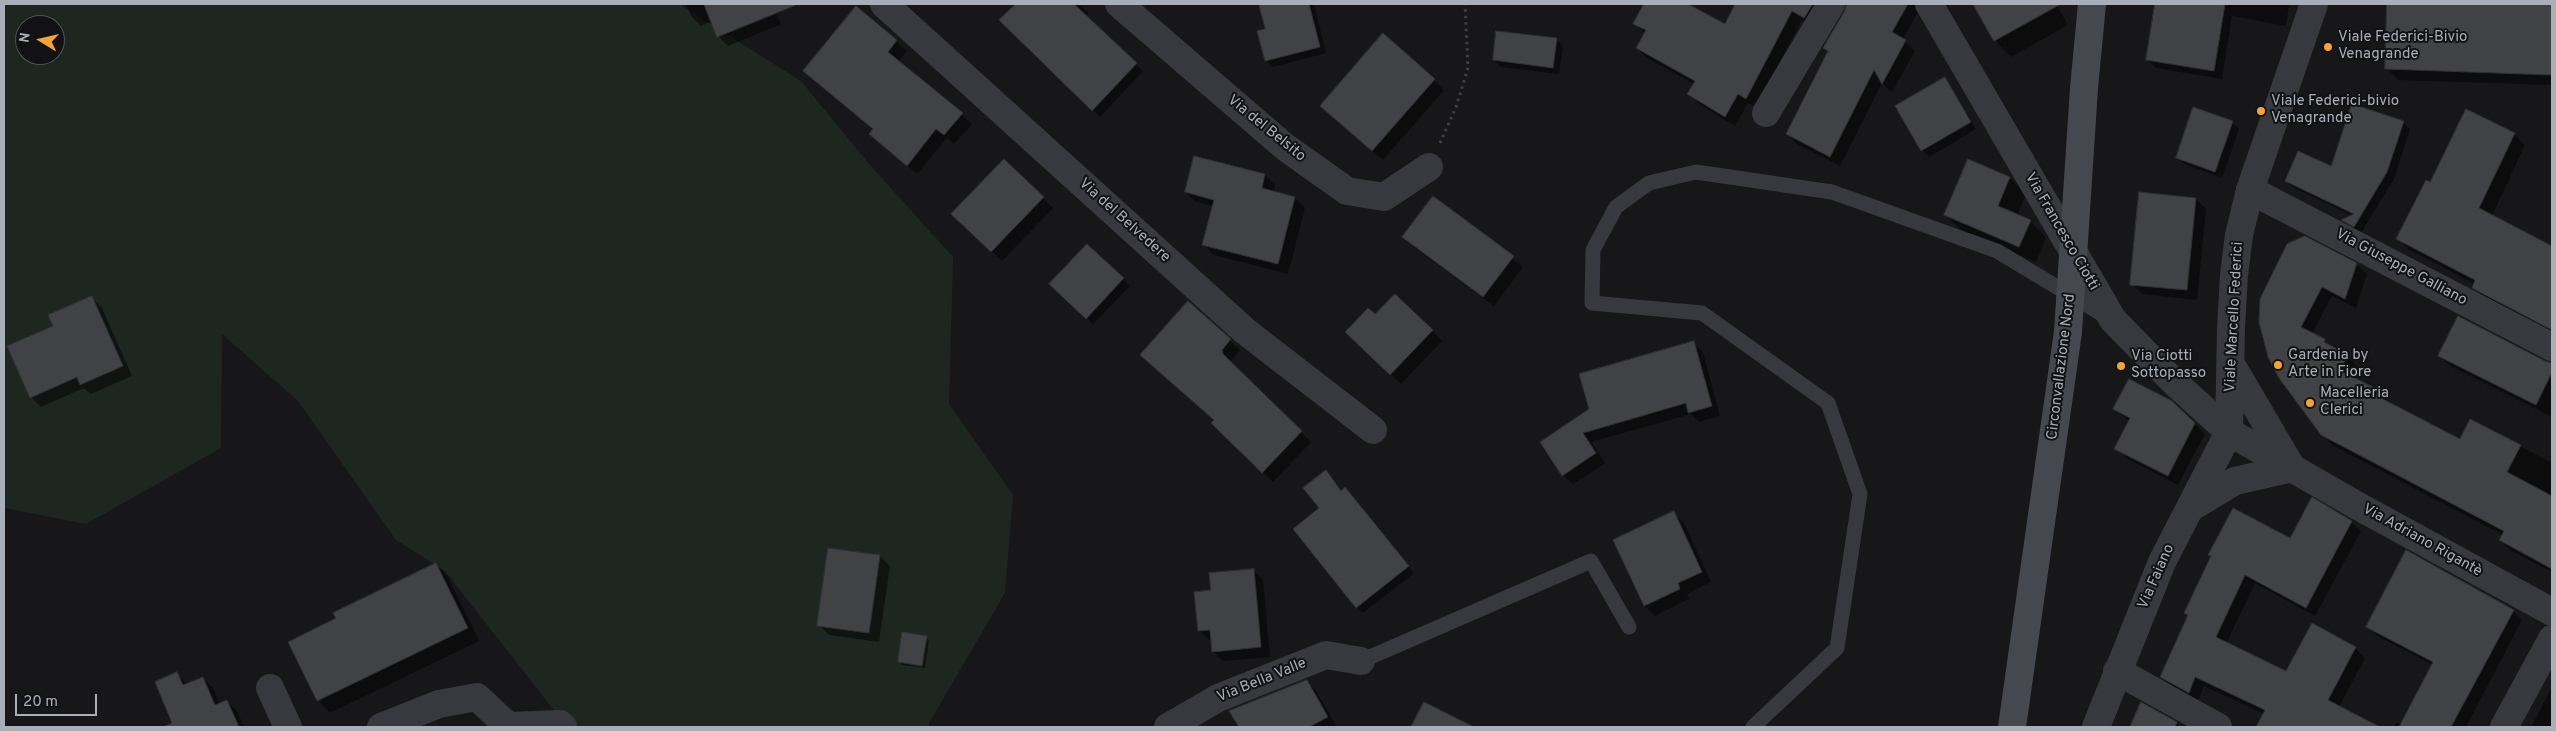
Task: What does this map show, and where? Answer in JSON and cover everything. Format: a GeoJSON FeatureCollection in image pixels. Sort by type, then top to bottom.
{"type":"FeatureCollection","features":[{"type":"Feature","properties":{"kind":"main road","name":"Circonvallazione Nord"},"geometry":{"type":"LineString","coordinates":[[2012,727],[2068,332],[2083,98],[2092,4]]}},
{"type":"Feature","properties":{"kind":"street","name":"Via del Belvedere"},"geometry":{"type":"LineString","coordinates":[[884,4],[1245,331],[1372,430]]}},
{"type":"Feature","properties":{"kind":"street","name":"Via del Belsito"},"geometry":{"type":"LineString","coordinates":[[1119,4],[1285,147],[1347,191],[1384,197],[1429,167]]}},
{"type":"Feature","properties":{"kind":"street"},"geometry":{"type":"LineString","coordinates":[[1766,114],[1831,4]]}},
{"type":"Feature","properties":{"kind":"street","name":"Via Francesco Ciotti"},"geometry":{"type":"LineString","coordinates":[[1929,4],[2113,320],[2174,382],[2229,432]]}},
{"type":"Feature","properties":{"kind":"street","name":"Viale Marcello Federici"},"geometry":{"type":"LineString","coordinates":[[2229,432],[2234,275],[2239,235],[2250,190],[2314,4]]}},
{"type":"Feature","properties":{"kind":"street","name":"Via Giuseppe Galliano"},"geometry":{"type":"LineString","coordinates":[[2250,190],[2552,347]]}},
{"type":"Feature","properties":{"kind":"street"},"geometry":{"type":"LineString","coordinates":[[2192,507],[2235,480],[2292,468],[2230,364]]}},
{"type":"Feature","properties":{"kind":"street","name":"Via Adriano Rigantè"},"geometry":{"type":"LineString","coordinates":[[2229,432],[2552,612]]}},
{"type":"Feature","properties":{"kind":"street","name":"Via Faiano"},"geometry":{"type":"LineString","coordinates":[[2096,727],[2162,562],[2229,432]]}},
{"type":"Feature","properties":{"kind":"street"},"geometry":{"type":"LineString","coordinates":[[2504,727],[2552,639]]}},
{"type":"Feature","properties":{"kind":"street","name":"Via Bella Valle"},"geometry":{"type":"LineString","coordinates":[[1168,727],[1218,698],[1326,655],[1361,661]]}},
{"type":"Feature","properties":{"kind":"street"},"geometry":{"type":"LineString","coordinates":[[2117,671],[2218,727]]}},
{"type":"Feature","properties":{"kind":"street"},"geometry":{"type":"LineString","coordinates":[[270,688],[288,727]]}},
{"type":"Feature","properties":{"kind":"street"},"geometry":{"type":"LineString","coordinates":[[381,727],[439,704],[477,697],[508,726],[560,724],[563,727]]}},
{"type":"Feature","properties":{"kind":"lane"},"geometry":{"type":"LineString","coordinates":[[1753,727],[1836,648],[1860,494],[1828,403],[1702,313],[1592,304],[1593,250],[1616,207],[1649,183],[1696,172],[1832,192],[1997,251],[2113,320]]}},
{"type":"Feature","properties":{"kind":"lane"},"geometry":{"type":"LineString","coordinates":[[1361,661],[1591,560],[1629,627]]}},
{"type":"Feature","properties":{"kind":"path"},"geometry":{"type":"LineString","coordinates":[[1429,167],[1456,108],[1468,68],[1465,4]]}},
{"type":"Feature","properties":{"kind":"shaded area"},"geometry":{"type":"Polygon","coordinates":[[[4,4],[679,4],[801,81],[870,165],[953,257],[949,404],[1013,495],[1005,593],[929,723],[929,727],[567,727],[445,571],[396,540],[298,401],[222,334],[221,448],[86,524],[4,508],[4,4]]]}},
{"type":"Feature","properties":{"kind":"building"},"geometry":{"type":"Polygon","coordinates":[[[704,4],[796,4],[796,5],[717,37],[704,4]]]}},
{"type":"Feature","properties":{"kind":"building"},"geometry":{"type":"Polygon","coordinates":[[[1016,4],[1074,4],[1137,63],[1092,111],[999,20],[1016,4]]]}},
{"type":"Feature","properties":{"kind":"building"},"geometry":{"type":"Polygon","coordinates":[[[1259,4],[1309,4],[1320,47],[1265,61],[1257,31],[1265,29],[1259,4]]]}},
{"type":"Feature","properties":{"kind":"building"},"geometry":{"type":"Polygon","coordinates":[[[1644,4],[1688,4],[1725,24],[1735,4],[1813,4],[1804,18],[1792,11],[1746,99],[1738,94],[1725,117],[1687,94],[1695,81],[1636,48],[1646,30],[1633,24],[1644,4]]]}},
{"type":"Feature","properties":{"kind":"building"},"geometry":{"type":"Polygon","coordinates":[[[1847,4],[1908,4],[1892,32],[1906,40],[1882,84],[1874,70],[1830,157],[1786,134],[1828,51],[1823,48],[1847,4]]]}},
{"type":"Feature","properties":{"kind":"building"},"geometry":{"type":"Polygon","coordinates":[[[1973,4],[2061,4],[1994,41],[1973,4]]]}},
{"type":"Feature","properties":{"kind":"building"},"geometry":{"type":"Polygon","coordinates":[[[2155,4],[2225,4],[2214,71],[2146,60],[2155,4]]]}},
{"type":"Feature","properties":{"kind":"building"},"geometry":{"type":"Polygon","coordinates":[[[2387,4],[2552,4],[2552,75],[2385,69],[2387,4]]]}},
{"type":"Feature","properties":{"kind":"building"},"geometry":{"type":"Polygon","coordinates":[[[856,6],[897,40],[888,52],[963,113],[944,135],[936,129],[907,166],[869,134],[873,129],[803,71],[856,6]]]}},
{"type":"Feature","properties":{"kind":"building"},"geometry":{"type":"Polygon","coordinates":[[[1496,31],[1557,38],[1553,68],[1493,60],[1496,31]]]}},
{"type":"Feature","properties":{"kind":"building"},"geometry":{"type":"Polygon","coordinates":[[[1383,33],[1435,79],[1372,151],[1320,106],[1383,33]]]}},
{"type":"Feature","properties":{"kind":"building"},"geometry":{"type":"Polygon","coordinates":[[[1945,77],[1971,122],[1921,151],[1895,106],[1945,77]]]}},
{"type":"Feature","properties":{"kind":"building"},"geometry":{"type":"Polygon","coordinates":[[[2352,104],[2404,121],[2387,172],[2354,227],[2341,220],[2354,214],[2285,181],[2298,151],[2331,166],[2352,104]]]}},
{"type":"Feature","properties":{"kind":"building"},"geometry":{"type":"Polygon","coordinates":[[[2193,107],[2233,121],[2215,172],[2176,158],[2193,107]]]}},
{"type":"Feature","properties":{"kind":"building"},"geometry":{"type":"Polygon","coordinates":[[[2466,109],[2515,133],[2479,208],[2552,246],[2552,330],[2472,288],[2475,280],[2396,239],[2426,180],[2430,182],[2466,109]]]}},
{"type":"Feature","properties":{"kind":"building"},"geometry":{"type":"Polygon","coordinates":[[[1194,156],[1265,174],[1262,188],[1295,197],[1278,264],[1202,245],[1214,200],[1185,192],[1194,156]]]}},
{"type":"Feature","properties":{"kind":"building"},"geometry":{"type":"Polygon","coordinates":[[[1004,159],[1044,197],[991,252],[951,214],[1004,159]]]}},
{"type":"Feature","properties":{"kind":"building"},"geometry":{"type":"Polygon","coordinates":[[[1968,159],[2010,177],[1998,206],[2031,220],[2019,247],[1944,215],[1968,159]]]}},
{"type":"Feature","properties":{"kind":"building"},"geometry":{"type":"Polygon","coordinates":[[[2139,192],[2196,198],[2187,290],[2130,285],[2139,192]]]}},
{"type":"Feature","properties":{"kind":"building"},"geometry":{"type":"Polygon","coordinates":[[[1433,196],[1514,256],[1483,297],[1402,237],[1433,196]]]}},
{"type":"Feature","properties":{"kind":"building"},"geometry":{"type":"Polygon","coordinates":[[[2305,236],[2357,263],[2345,299],[2322,287],[2301,327],[2325,339],[2324,342],[2348,355],[2340,370],[2382,392],[2379,397],[2460,439],[2470,419],[2521,445],[2507,472],[2552,496],[2552,569],[2499,540],[2504,531],[2321,435],[2279,378],[2268,357],[2259,322],[2260,299],[2287,244],[2305,236]]]}},
{"type":"Feature","properties":{"kind":"building"},"geometry":{"type":"Polygon","coordinates":[[[1087,244],[1124,278],[1086,319],[1049,284],[1087,244]]]}},
{"type":"Feature","properties":{"kind":"building"},"geometry":{"type":"Polygon","coordinates":[[[1395,294],[1433,330],[1390,375],[1345,332],[1368,308],[1375,314],[1395,294]]]}},
{"type":"Feature","properties":{"kind":"building"},"geometry":{"type":"Polygon","coordinates":[[[92,296],[123,366],[80,385],[77,377],[30,398],[7,346],[53,326],[48,315],[92,296]]]}},
{"type":"Feature","properties":{"kind":"building"},"geometry":{"type":"Polygon","coordinates":[[[1188,301],[1231,339],[1222,350],[1223,354],[1302,431],[1262,473],[1211,423],[1214,420],[1140,355],[1188,301]]]}},
{"type":"Feature","properties":{"kind":"building"},"geometry":{"type":"Polygon","coordinates":[[[2458,316],[2552,363],[2552,372],[2536,405],[2438,356],[2458,316]]]}},
{"type":"Feature","properties":{"kind":"building"},"geometry":{"type":"Polygon","coordinates":[[[1694,341],[1712,406],[1688,413],[1686,403],[1583,433],[1596,453],[1562,476],[1540,442],[1589,409],[1579,374],[1694,341]]]}},
{"type":"Feature","properties":{"kind":"building"},"geometry":{"type":"Polygon","coordinates":[[[2129,379],[2172,401],[2195,423],[2168,476],[2114,449],[2130,418],[2113,409],[2129,379]]]}},
{"type":"Feature","properties":{"kind":"building"},"geometry":{"type":"Polygon","coordinates":[[[1326,470],[1341,491],[1345,487],[1409,566],[1356,608],[1293,529],[1319,508],[1303,488],[1326,470]]]}},
{"type":"Feature","properties":{"kind":"building"},"geometry":{"type":"Polygon","coordinates":[[[2312,497],[2352,521],[2306,608],[2245,575],[2216,637],[2286,671],[2312,623],[2356,647],[2328,700],[2380,727],[2256,727],[2265,710],[2195,677],[2189,693],[2160,677],[2188,615],[2184,613],[2211,556],[2208,555],[2233,508],[2290,538],[2312,497]]]}},
{"type":"Feature","properties":{"kind":"building"},"geometry":{"type":"Polygon","coordinates":[[[1674,511],[1702,572],[1678,583],[1680,589],[1644,606],[1613,540],[1674,511]]]}},
{"type":"Feature","properties":{"kind":"building"},"geometry":{"type":"Polygon","coordinates":[[[828,548],[880,555],[869,633],[817,626],[828,548]]]}},
{"type":"Feature","properties":{"kind":"building"},"geometry":{"type":"Polygon","coordinates":[[[2406,550],[2514,610],[2451,727],[2399,727],[2433,662],[2366,627],[2406,550]]]}},
{"type":"Feature","properties":{"kind":"building"},"geometry":{"type":"Polygon","coordinates":[[[436,563],[468,628],[317,701],[288,642],[336,618],[333,613],[436,563]]]}},
{"type":"Feature","properties":{"kind":"building"},"geometry":{"type":"Polygon","coordinates":[[[1254,569],[1261,647],[1212,652],[1210,630],[1198,631],[1194,592],[1211,590],[1209,573],[1254,569]]]}},
{"type":"Feature","properties":{"kind":"building"},"geometry":{"type":"Polygon","coordinates":[[[902,632],[927,636],[922,666],[898,662],[902,632]]]}},
{"type":"Feature","properties":{"kind":"building"},"geometry":{"type":"Polygon","coordinates":[[[177,672],[183,685],[203,677],[215,705],[227,700],[239,727],[163,727],[172,723],[155,682],[177,672]]]}},
{"type":"Feature","properties":{"kind":"building"},"geometry":{"type":"Polygon","coordinates":[[[1307,680],[1328,717],[1309,727],[1239,727],[1229,711],[1307,680]]]}},
{"type":"Feature","properties":{"kind":"building"},"geometry":{"type":"Polygon","coordinates":[[[1424,702],[1474,727],[1411,727],[1424,702]]]}},
{"type":"Feature","properties":{"kind":"building"},"geometry":{"type":"Polygon","coordinates":[[[2141,702],[2177,722],[2175,727],[2130,727],[2141,702]]]}},
{"type":"Feature","properties":{"kind":"place","name":"Viale Federici-Bivio Venagrande"},"geometry":{"type":"Point","coordinates":[2328,47]}},
{"type":"Feature","properties":{"kind":"place","name":"Viale Federici-bivio Venagrande"},"geometry":{"type":"Point","coordinates":[2261,111]}},
{"type":"Feature","properties":{"kind":"place","name":"Gardenia by Arte in Fiore"},"geometry":{"type":"Point","coordinates":[2278,365]}},
{"type":"Feature","properties":{"kind":"place","name":"Via Ciotti Sottopasso"},"geometry":{"type":"Point","coordinates":[2121,366]}},
{"type":"Feature","properties":{"kind":"place","name":"Macelleria Clerici"},"geometry":{"type":"Point","coordinates":[2310,403]}}]}
